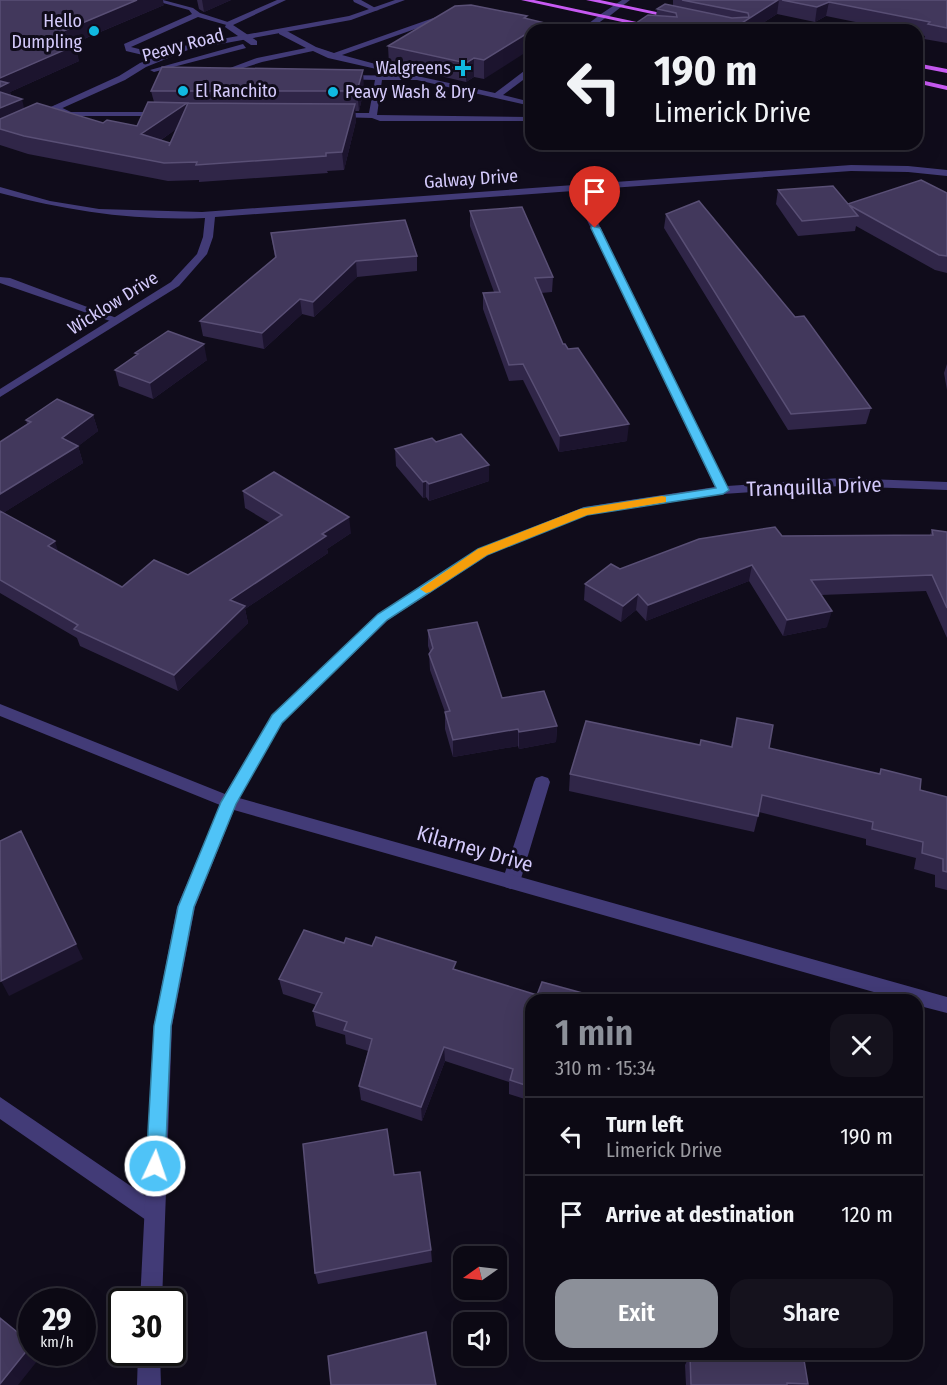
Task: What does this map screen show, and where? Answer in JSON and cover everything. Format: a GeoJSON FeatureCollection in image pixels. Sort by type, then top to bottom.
{"type":"FeatureCollection","features":[{"type":"Feature","properties":{"kind":"main road"},"geometry":{"type":"LineString","coordinates":[[524,0],[642,24]]}},
{"type":"Feature","properties":{"kind":"main road"},"geometry":{"type":"LineString","coordinates":[[589,0],[686,19]]}},
{"type":"Feature","properties":{"kind":"main road"},"geometry":{"type":"LineString","coordinates":[[923,66],[947,71]]}},
{"type":"Feature","properties":{"kind":"main road"},"geometry":{"type":"LineString","coordinates":[[923,83],[947,88]]}},
{"type":"Feature","properties":{"kind":"street"},"geometry":{"type":"LineString","coordinates":[[156,0],[191,9],[197,15],[230,24]]}},
{"type":"Feature","properties":{"kind":"street","name":"Peavy Road"},"geometry":{"type":"LineString","coordinates":[[254,43],[229,27],[230,24],[283,0]]}},
{"type":"Feature","properties":{"kind":"street"},"geometry":{"type":"LineString","coordinates":[[358,0],[356,1],[375,10]]}},
{"type":"Feature","properties":{"kind":"street","name":"Peavy Road"},"geometry":{"type":"LineString","coordinates":[[0,133],[122,78],[160,57],[186,48],[244,36],[282,32],[375,10],[402,0]]}},
{"type":"Feature","properties":{"kind":"street"},"geometry":{"type":"LineString","coordinates":[[593,24],[627,0]]}},
{"type":"Feature","properties":{"kind":"street"},"geometry":{"type":"LineString","coordinates":[[160,57],[129,49],[127,46],[197,15]]}},
{"type":"Feature","properties":{"kind":"street"},"geometry":{"type":"LineString","coordinates":[[331,56],[448,16]]}},
{"type":"Feature","properties":{"kind":"street"},"geometry":{"type":"LineString","coordinates":[[517,24],[525,25]]}},
{"type":"Feature","properties":{"kind":"street"},"geometry":{"type":"LineString","coordinates":[[282,32],[312,49],[331,56],[525,103]]}},
{"type":"Feature","properties":{"kind":"street","name":"Peavy Road"},"geometry":{"type":"LineString","coordinates":[[122,78],[254,43],[282,32]]}},
{"type":"Feature","properties":{"kind":"street"},"geometry":{"type":"LineString","coordinates":[[216,75],[260,60],[312,49]]}},
{"type":"Feature","properties":{"kind":"street"},"geometry":{"type":"LineString","coordinates":[[153,71],[173,74]]}},
{"type":"Feature","properties":{"kind":"street"},"geometry":{"type":"LineString","coordinates":[[205,75],[239,75]]}},
{"type":"Feature","properties":{"kind":"street"},"geometry":{"type":"LineString","coordinates":[[497,96],[525,75]]}},
{"type":"Feature","properties":{"kind":"street"},"geometry":{"type":"LineString","coordinates":[[332,76],[417,78]]}},
{"type":"Feature","properties":{"kind":"street"},"geometry":{"type":"LineString","coordinates":[[373,116],[379,77]]}},
{"type":"Feature","properties":{"kind":"street"},"geometry":{"type":"LineString","coordinates":[[56,108],[70,114],[175,114]]}},
{"type":"Feature","properties":{"kind":"street"},"geometry":{"type":"LineString","coordinates":[[326,115],[373,116],[380,119],[525,119]]}},
{"type":"Feature","properties":{"kind":"street","name":"Galway Drive"},"geometry":{"type":"LineString","coordinates":[[0,190],[56,205],[102,211],[210,214],[851,168],[908,169],[947,173]]}},
{"type":"Feature","properties":{"kind":"street"},"geometry":{"type":"LineString","coordinates":[[576,188],[723,490]]}},
{"type":"Feature","properties":{"kind":"street","name":"Wicklow Drive"},"geometry":{"type":"LineString","coordinates":[[0,394],[175,284],[200,260],[210,236],[210,214]]}},
{"type":"Feature","properties":{"kind":"street"},"geometry":{"type":"LineString","coordinates":[[0,280],[6,280],[117,320]]}},
{"type":"Feature","properties":{"kind":"street","name":"Tranquilla Drive"},"geometry":{"type":"LineString","coordinates":[[151,1288],[163,1026],[186,907],[229,802],[277,719],[383,617],[483,552],[584,511],[723,490],[840,482],[947,486]]}},
{"type":"Feature","properties":{"kind":"street","name":"Kilarney Drive"},"geometry":{"type":"LineString","coordinates":[[0,710],[229,802],[908,994]]}},
{"type":"Feature","properties":{"kind":"street"},"geometry":{"type":"LineString","coordinates":[[511,882],[542,782]]}},
{"type":"Feature","properties":{"kind":"street","name":"Kilarney Drive"},"geometry":{"type":"LineString","coordinates":[[923,998],[947,1005]]}},
{"type":"Feature","properties":{"kind":"street"},"geometry":{"type":"LineString","coordinates":[[0,1107],[153,1213]]}},
{"type":"Feature","properties":{"kind":"street"},"geometry":{"type":"LineString","coordinates":[[149,1385],[150,1366]]}},
{"type":"Feature","properties":{"kind":"building"},"geometry":{"type":"Polygon","coordinates":[[[0,0],[137,0],[56,34],[59,34],[50,38],[76,45],[0,78],[0,0]]]}},
{"type":"Feature","properties":{"kind":"building"},"geometry":{"type":"Polygon","coordinates":[[[682,0],[778,0],[740,24],[635,24],[648,15],[677,17],[676,13],[657,9],[665,4],[732,18],[749,17],[748,13],[682,0]]]}},
{"type":"Feature","properties":{"kind":"building"},"geometry":{"type":"Polygon","coordinates":[[[782,0],[947,0],[947,28],[928,24],[930,22],[829,2],[817,7],[782,0]]]}},
{"type":"Feature","properties":{"kind":"building"},"geometry":{"type":"Polygon","coordinates":[[[471,5],[527,16],[524,18],[545,23],[525,24],[525,35],[484,60],[474,58],[466,63],[388,46],[455,6],[471,5]]]}},
{"type":"Feature","properties":{"kind":"building"},"geometry":{"type":"Polygon","coordinates":[[[162,67],[363,70],[357,91],[151,91],[162,67]]]}},
{"type":"Feature","properties":{"kind":"building"},"geometry":{"type":"Polygon","coordinates":[[[0,81],[8,83],[0,87],[0,81]]]}},
{"type":"Feature","properties":{"kind":"building"},"geometry":{"type":"Polygon","coordinates":[[[0,92],[22,99],[0,108],[0,92]]]}},
{"type":"Feature","properties":{"kind":"building"},"geometry":{"type":"Polygon","coordinates":[[[148,102],[187,103],[141,134],[170,143],[169,146],[188,103],[355,104],[342,152],[326,153],[326,156],[196,165],[197,162],[164,163],[24,136],[0,129],[0,119],[37,103],[103,123],[107,120],[137,126],[148,102]]]}},
{"type":"Feature","properties":{"kind":"building"},"geometry":{"type":"Polygon","coordinates":[[[921,180],[947,193],[947,256],[939,255],[849,205],[858,216],[802,221],[778,190],[833,186],[848,204],[921,180]]]}},
{"type":"Feature","properties":{"kind":"building"},"geometry":{"type":"Polygon","coordinates":[[[699,201],[795,317],[804,316],[871,408],[791,414],[666,214],[699,201]]]}},
{"type":"Feature","properties":{"kind":"building"},"geometry":{"type":"Polygon","coordinates":[[[522,207],[553,277],[535,278],[563,344],[568,349],[578,348],[629,424],[560,436],[523,364],[509,365],[483,293],[500,292],[470,211],[522,207]]]}},
{"type":"Feature","properties":{"kind":"building"},"geometry":{"type":"Polygon","coordinates":[[[405,220],[417,256],[356,261],[313,302],[300,299],[262,333],[200,321],[276,257],[271,233],[405,220]]]}},
{"type":"Feature","properties":{"kind":"building"},"geometry":{"type":"Polygon","coordinates":[[[168,331],[204,344],[150,383],[115,370],[138,354],[135,353],[168,331]]]}},
{"type":"Feature","properties":{"kind":"building"},"geometry":{"type":"Polygon","coordinates":[[[57,399],[93,415],[62,438],[78,446],[0,494],[0,442],[31,422],[26,420],[57,399]]]}},
{"type":"Feature","properties":{"kind":"building"},"geometry":{"type":"Polygon","coordinates":[[[461,434],[489,465],[429,484],[426,481],[423,482],[395,449],[432,438],[436,442],[461,434]]]}},
{"type":"Feature","properties":{"kind":"building"},"geometry":{"type":"Polygon","coordinates":[[[274,472],[349,517],[322,534],[326,536],[230,600],[245,606],[174,675],[74,629],[78,625],[0,580],[0,511],[55,541],[48,546],[122,587],[154,560],[188,575],[282,515],[243,491],[274,472]]]}},
{"type":"Feature","properties":{"kind":"building"},"geometry":{"type":"Polygon","coordinates":[[[775,527],[782,536],[933,535],[932,530],[947,532],[947,608],[932,575],[811,580],[832,611],[787,620],[752,565],[648,605],[638,594],[623,606],[585,584],[611,564],[620,569],[699,539],[775,527]]]}},
{"type":"Feature","properties":{"kind":"building"},"geometry":{"type":"Polygon","coordinates":[[[477,622],[502,698],[544,691],[557,726],[519,732],[518,729],[453,740],[445,712],[450,711],[429,654],[433,648],[428,630],[477,622]]]}},
{"type":"Feature","properties":{"kind":"building"},"geometry":{"type":"Polygon","coordinates":[[[737,718],[773,725],[769,748],[880,774],[881,769],[921,779],[920,790],[947,797],[947,872],[943,871],[943,859],[922,853],[923,842],[872,829],[873,822],[762,795],[758,816],[570,774],[586,721],[700,745],[701,740],[732,747],[737,718]]]}},
{"type":"Feature","properties":{"kind":"building"},"geometry":{"type":"Polygon","coordinates":[[[21,831],[76,944],[1,981],[0,841],[21,831]]]}},
{"type":"Feature","properties":{"kind":"building"},"geometry":{"type":"Polygon","coordinates":[[[304,930],[344,943],[346,938],[372,946],[376,937],[456,962],[453,969],[534,994],[525,994],[525,1085],[510,1080],[513,1069],[444,1047],[421,1107],[359,1086],[372,1039],[344,1030],[347,1022],[313,1011],[322,993],[279,979],[304,930]]]}},
{"type":"Feature","properties":{"kind":"building"},"geometry":{"type":"Polygon","coordinates":[[[542,982],[586,994],[537,994],[542,982]]]}},
{"type":"Feature","properties":{"kind":"building"},"geometry":{"type":"Polygon","coordinates":[[[387,1129],[394,1175],[420,1172],[431,1250],[315,1273],[303,1144],[387,1129]]]}},
{"type":"Feature","properties":{"kind":"building"},"geometry":{"type":"Polygon","coordinates":[[[0,1318],[18,1333],[18,1362],[0,1384],[0,1318]]]}},
{"type":"Feature","properties":{"kind":"building"},"geometry":{"type":"Polygon","coordinates":[[[426,1332],[436,1385],[331,1385],[328,1356],[426,1332]]]}},
{"type":"Feature","properties":{"kind":"building"},"geometry":{"type":"Polygon","coordinates":[[[690,1360],[804,1360],[808,1384],[787,1383],[787,1385],[691,1385],[690,1360]]]}},
{"type":"Feature","properties":{"kind":"slow traffic"},"geometry":{"type":"LineString","coordinates":[[426,589],[483,552],[584,511],[662,499]]}},
{"type":"Feature","properties":{"kind":"place","name":"Hello Dumpling"},"geometry":{"type":"Point","coordinates":[94,31]}},
{"type":"Feature","properties":{"kind":"place","name":"Walgreens"},"geometry":{"type":"Point","coordinates":[463,68]}},
{"type":"Feature","properties":{"kind":"place","name":"El Ranchito"},"geometry":{"type":"Point","coordinates":[183,91]}},
{"type":"Feature","properties":{"kind":"place","name":"Peavy Wash & Dry"},"geometry":{"type":"Point","coordinates":[333,92]}},
{"type":"Feature","properties":{"kind":"route"},"geometry":{"type":"LineString","coordinates":[[155,1166],[163,1026],[186,907],[229,802],[277,719],[383,617],[483,552],[584,511],[723,490],[595,228]]}}]}
